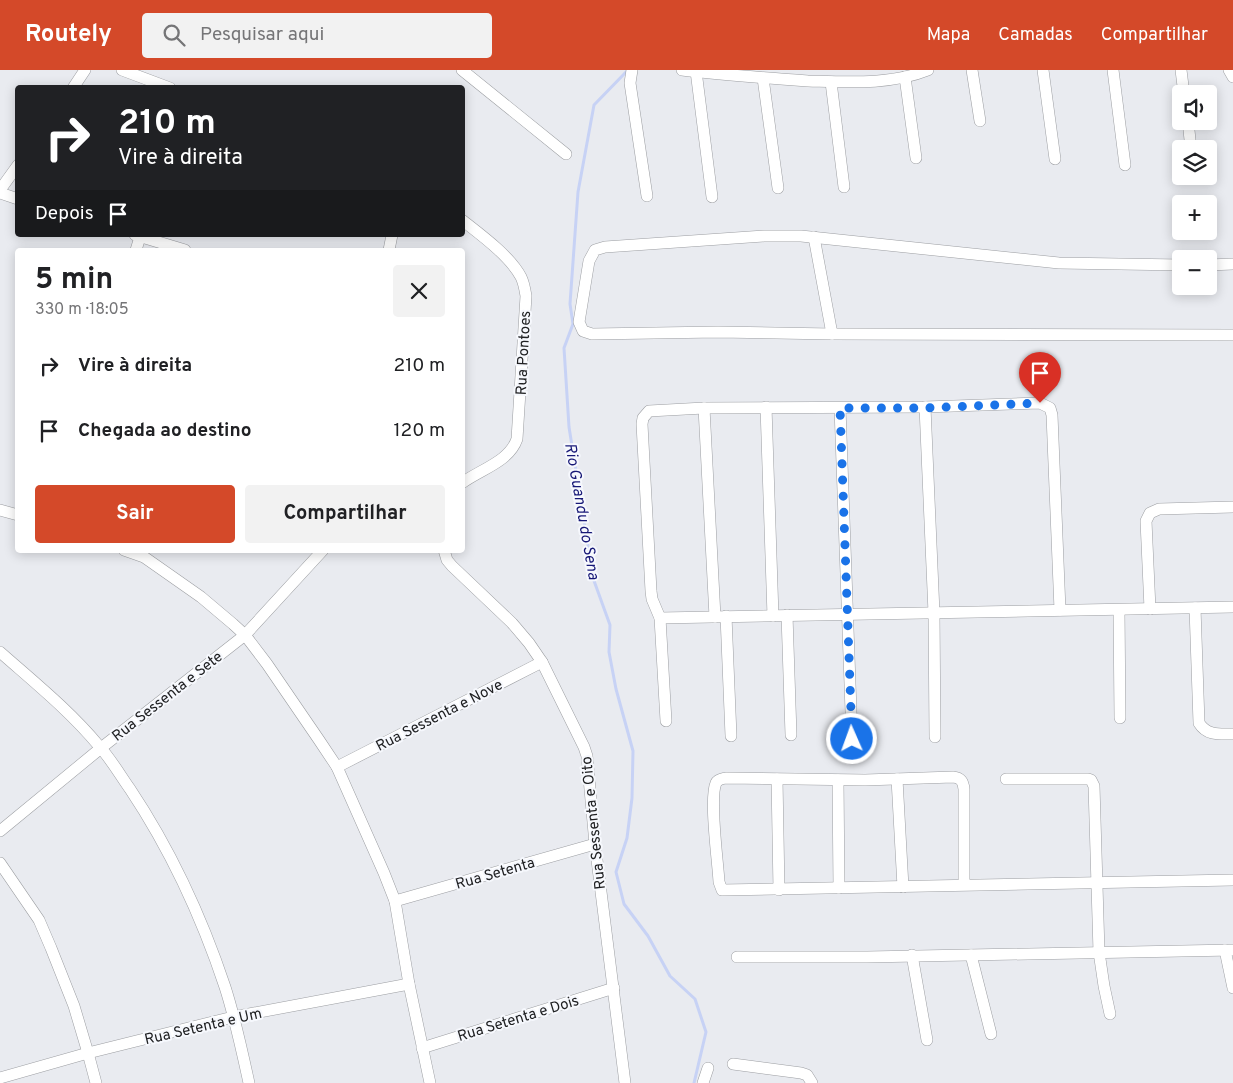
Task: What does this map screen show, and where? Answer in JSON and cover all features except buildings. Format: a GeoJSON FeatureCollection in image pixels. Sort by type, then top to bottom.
{"type":"FeatureCollection","features":[{"type":"Feature","properties":{"kind":"street"},"geometry":{"type":"LineString","coordinates":[[75,85],[85,70]]}},
{"type":"Feature","properties":{"kind":"street"},"geometry":{"type":"LineString","coordinates":[[122,70],[162,85]]}},
{"type":"Feature","properties":{"kind":"street"},"geometry":{"type":"LineString","coordinates":[[462,70],[566,154]]}},
{"type":"Feature","properties":{"kind":"street"},"geometry":{"type":"LineString","coordinates":[[632,70],[630,83],[647,196]]}},
{"type":"Feature","properties":{"kind":"street"},"geometry":{"type":"LineString","coordinates":[[682,70],[831,82],[863,82],[905,77],[928,70]]}},
{"type":"Feature","properties":{"kind":"street"},"geometry":{"type":"LineString","coordinates":[[972,70],[980,121]]}},
{"type":"Feature","properties":{"kind":"street"},"geometry":{"type":"LineString","coordinates":[[1043,70],[1055,159]]}},
{"type":"Feature","properties":{"kind":"street"},"geometry":{"type":"LineString","coordinates":[[1113,70],[1125,165]]}},
{"type":"Feature","properties":{"kind":"street"},"geometry":{"type":"LineString","coordinates":[[1181,70],[1183,85]]}},
{"type":"Feature","properties":{"kind":"street"},"geometry":{"type":"LineString","coordinates":[[1229,70],[1233,77]]}},
{"type":"Feature","properties":{"kind":"street"},"geometry":{"type":"LineString","coordinates":[[696,72],[712,197]]}},
{"type":"Feature","properties":{"kind":"street"},"geometry":{"type":"LineString","coordinates":[[905,77],[916,158]]}},
{"type":"Feature","properties":{"kind":"street"},"geometry":{"type":"LineString","coordinates":[[763,78],[778,188]]}},
{"type":"Feature","properties":{"kind":"street"},"geometry":{"type":"LineString","coordinates":[[831,82],[844,187]]}},
{"type":"Feature","properties":{"kind":"street"},"geometry":{"type":"LineString","coordinates":[[15,169],[0,191],[15,198]]}},
{"type":"Feature","properties":{"kind":"street","name":"Rua Pontoes"},"geometry":{"type":"LineString","coordinates":[[465,222],[486,239],[515,268],[521,277],[526,296],[517,439],[511,452],[465,481]]}},
{"type":"Feature","properties":{"kind":"street"},"geometry":{"type":"LineString","coordinates":[[1172,265],[1059,263],[814,237],[764,236],[599,248],[595,250],[590,261],[579,322],[583,331],[592,334],[709,332],[1233,335]]}},
{"type":"Feature","properties":{"kind":"street"},"geometry":{"type":"LineString","coordinates":[[140,237],[178,248]]}},
{"type":"Feature","properties":{"kind":"street"},"geometry":{"type":"LineString","coordinates":[[814,237],[832,334]]}},
{"type":"Feature","properties":{"kind":"street"},"geometry":{"type":"LineString","coordinates":[[1217,264],[1233,264]]}},
{"type":"Feature","properties":{"kind":"street"},"geometry":{"type":"LineString","coordinates":[[666,721],[660,618],[652,599],[651,591],[642,424],[649,411],[766,407],[925,408],[1040,403],[1050,408],[1052,415],[1060,610]]}},
{"type":"Feature","properties":{"kind":"street"},"geometry":{"type":"LineString","coordinates":[[766,407],[773,616]]}},
{"type":"Feature","properties":{"kind":"street"},"geometry":{"type":"LineString","coordinates":[[704,408],[731,736]]}},
{"type":"Feature","properties":{"kind":"street"},"geometry":{"type":"LineString","coordinates":[[840,408],[852,739]]}},
{"type":"Feature","properties":{"kind":"street"},"geometry":{"type":"LineString","coordinates":[[925,408],[934,613],[935,737]]}},
{"type":"Feature","properties":{"kind":"street"},"geometry":{"type":"LineString","coordinates":[[1150,609],[1146,521],[1150,512],[1160,508],[1233,507]]}},
{"type":"Feature","properties":{"kind":"street"},"geometry":{"type":"LineString","coordinates":[[0,510],[15,514]]}},
{"type":"Feature","properties":{"kind":"street","name":"Rua Sessenta e Sete"},"geometry":{"type":"LineString","coordinates":[[0,831],[101,748],[245,636],[320,553]]}},
{"type":"Feature","properties":{"kind":"street","name":"Rua Sessenta e Oito"},"geometry":{"type":"LineString","coordinates":[[445,553],[452,566],[512,623],[542,662],[584,747],[587,756],[595,844],[625,1083]]}},
{"type":"Feature","properties":{"kind":"street"},"geometry":{"type":"LineString","coordinates":[[147,554],[220,611],[245,636],[309,725],[336,767],[395,901],[409,984],[430,1083]]}},
{"type":"Feature","properties":{"kind":"street"},"geometry":{"type":"LineString","coordinates":[[660,618],[1233,607]]}},
{"type":"Feature","properties":{"kind":"street"},"geometry":{"type":"LineString","coordinates":[[1196,608],[1199,723],[1209,733],[1233,734]]}},
{"type":"Feature","properties":{"kind":"street"},"geometry":{"type":"LineString","coordinates":[[1119,610],[1120,718]]}},
{"type":"Feature","properties":{"kind":"street"},"geometry":{"type":"LineString","coordinates":[[787,615],[791,736]]}},
{"type":"Feature","properties":{"kind":"street"},"geometry":{"type":"LineString","coordinates":[[0,652],[77,722],[101,748],[148,817],[183,880],[219,970],[249,1083]]}},
{"type":"Feature","properties":{"kind":"street","name":"Rua Sessenta e Nove"},"geometry":{"type":"LineString","coordinates":[[336,767],[542,662]]}},
{"type":"Feature","properties":{"kind":"street"},"geometry":{"type":"LineString","coordinates":[[964,885],[964,789],[962,780],[953,776],[838,780],[726,778],[718,781],[714,791],[714,820],[720,886],[722,890],[1233,880]]}},
{"type":"Feature","properties":{"kind":"street"},"geometry":{"type":"LineString","coordinates":[[1006,778],[1091,780],[1094,786],[1099,952],[1110,1014]]}},
{"type":"Feature","properties":{"kind":"street"},"geometry":{"type":"LineString","coordinates":[[777,779],[780,890]]}},
{"type":"Feature","properties":{"kind":"street"},"geometry":{"type":"LineString","coordinates":[[898,779],[903,887]]}},
{"type":"Feature","properties":{"kind":"street"},"geometry":{"type":"LineString","coordinates":[[838,780],[839,888]]}},
{"type":"Feature","properties":{"kind":"street","name":"Rua Setenta"},"geometry":{"type":"LineString","coordinates":[[395,901],[595,844]]}},
{"type":"Feature","properties":{"kind":"street"},"geometry":{"type":"LineString","coordinates":[[0,863],[39,920],[74,1006],[96,1083]]}},
{"type":"Feature","properties":{"kind":"street"},"geometry":{"type":"LineString","coordinates":[[737,956],[814,957],[1229,950],[1233,988]]}},
{"type":"Feature","properties":{"kind":"street"},"geometry":{"type":"LineString","coordinates":[[912,955],[927,1040]]}},
{"type":"Feature","properties":{"kind":"street"},"geometry":{"type":"LineString","coordinates":[[971,955],[991,1034]]}},
{"type":"Feature","properties":{"kind":"street","name":"Rua Setenta e Um"},"geometry":{"type":"LineString","coordinates":[[0,1078],[88,1053],[233,1017],[409,984]]}},
{"type":"Feature","properties":{"kind":"street","name":"Rua Setenta e Dois"},"geometry":{"type":"LineString","coordinates":[[422,1048],[614,988]]}},
{"type":"Feature","properties":{"kind":"street"},"geometry":{"type":"LineString","coordinates":[[733,1064],[807,1075],[812,1083]]}},
{"type":"Feature","properties":{"kind":"street"},"geometry":{"type":"LineString","coordinates":[[703,1083],[708,1068]]}},
{"type":"Feature","properties":{"kind":"waterway","name":"Rio Guandu do Sena"},"geometry":{"type":"LineString","coordinates":[[628,70],[594,105],[578,192],[570,304],[573,324],[564,348],[569,427],[593,578],[610,625],[609,652],[616,689],[633,751],[632,798],[627,838],[616,872],[624,904],[648,936],[670,976],[695,999],[706,1032],[694,1083]]}},
{"type":"Feature","properties":{"kind":"route"},"geometry":{"type":"LineString","coordinates":[[852,739],[840,408],[925,408],[1040,403]]}}]}
